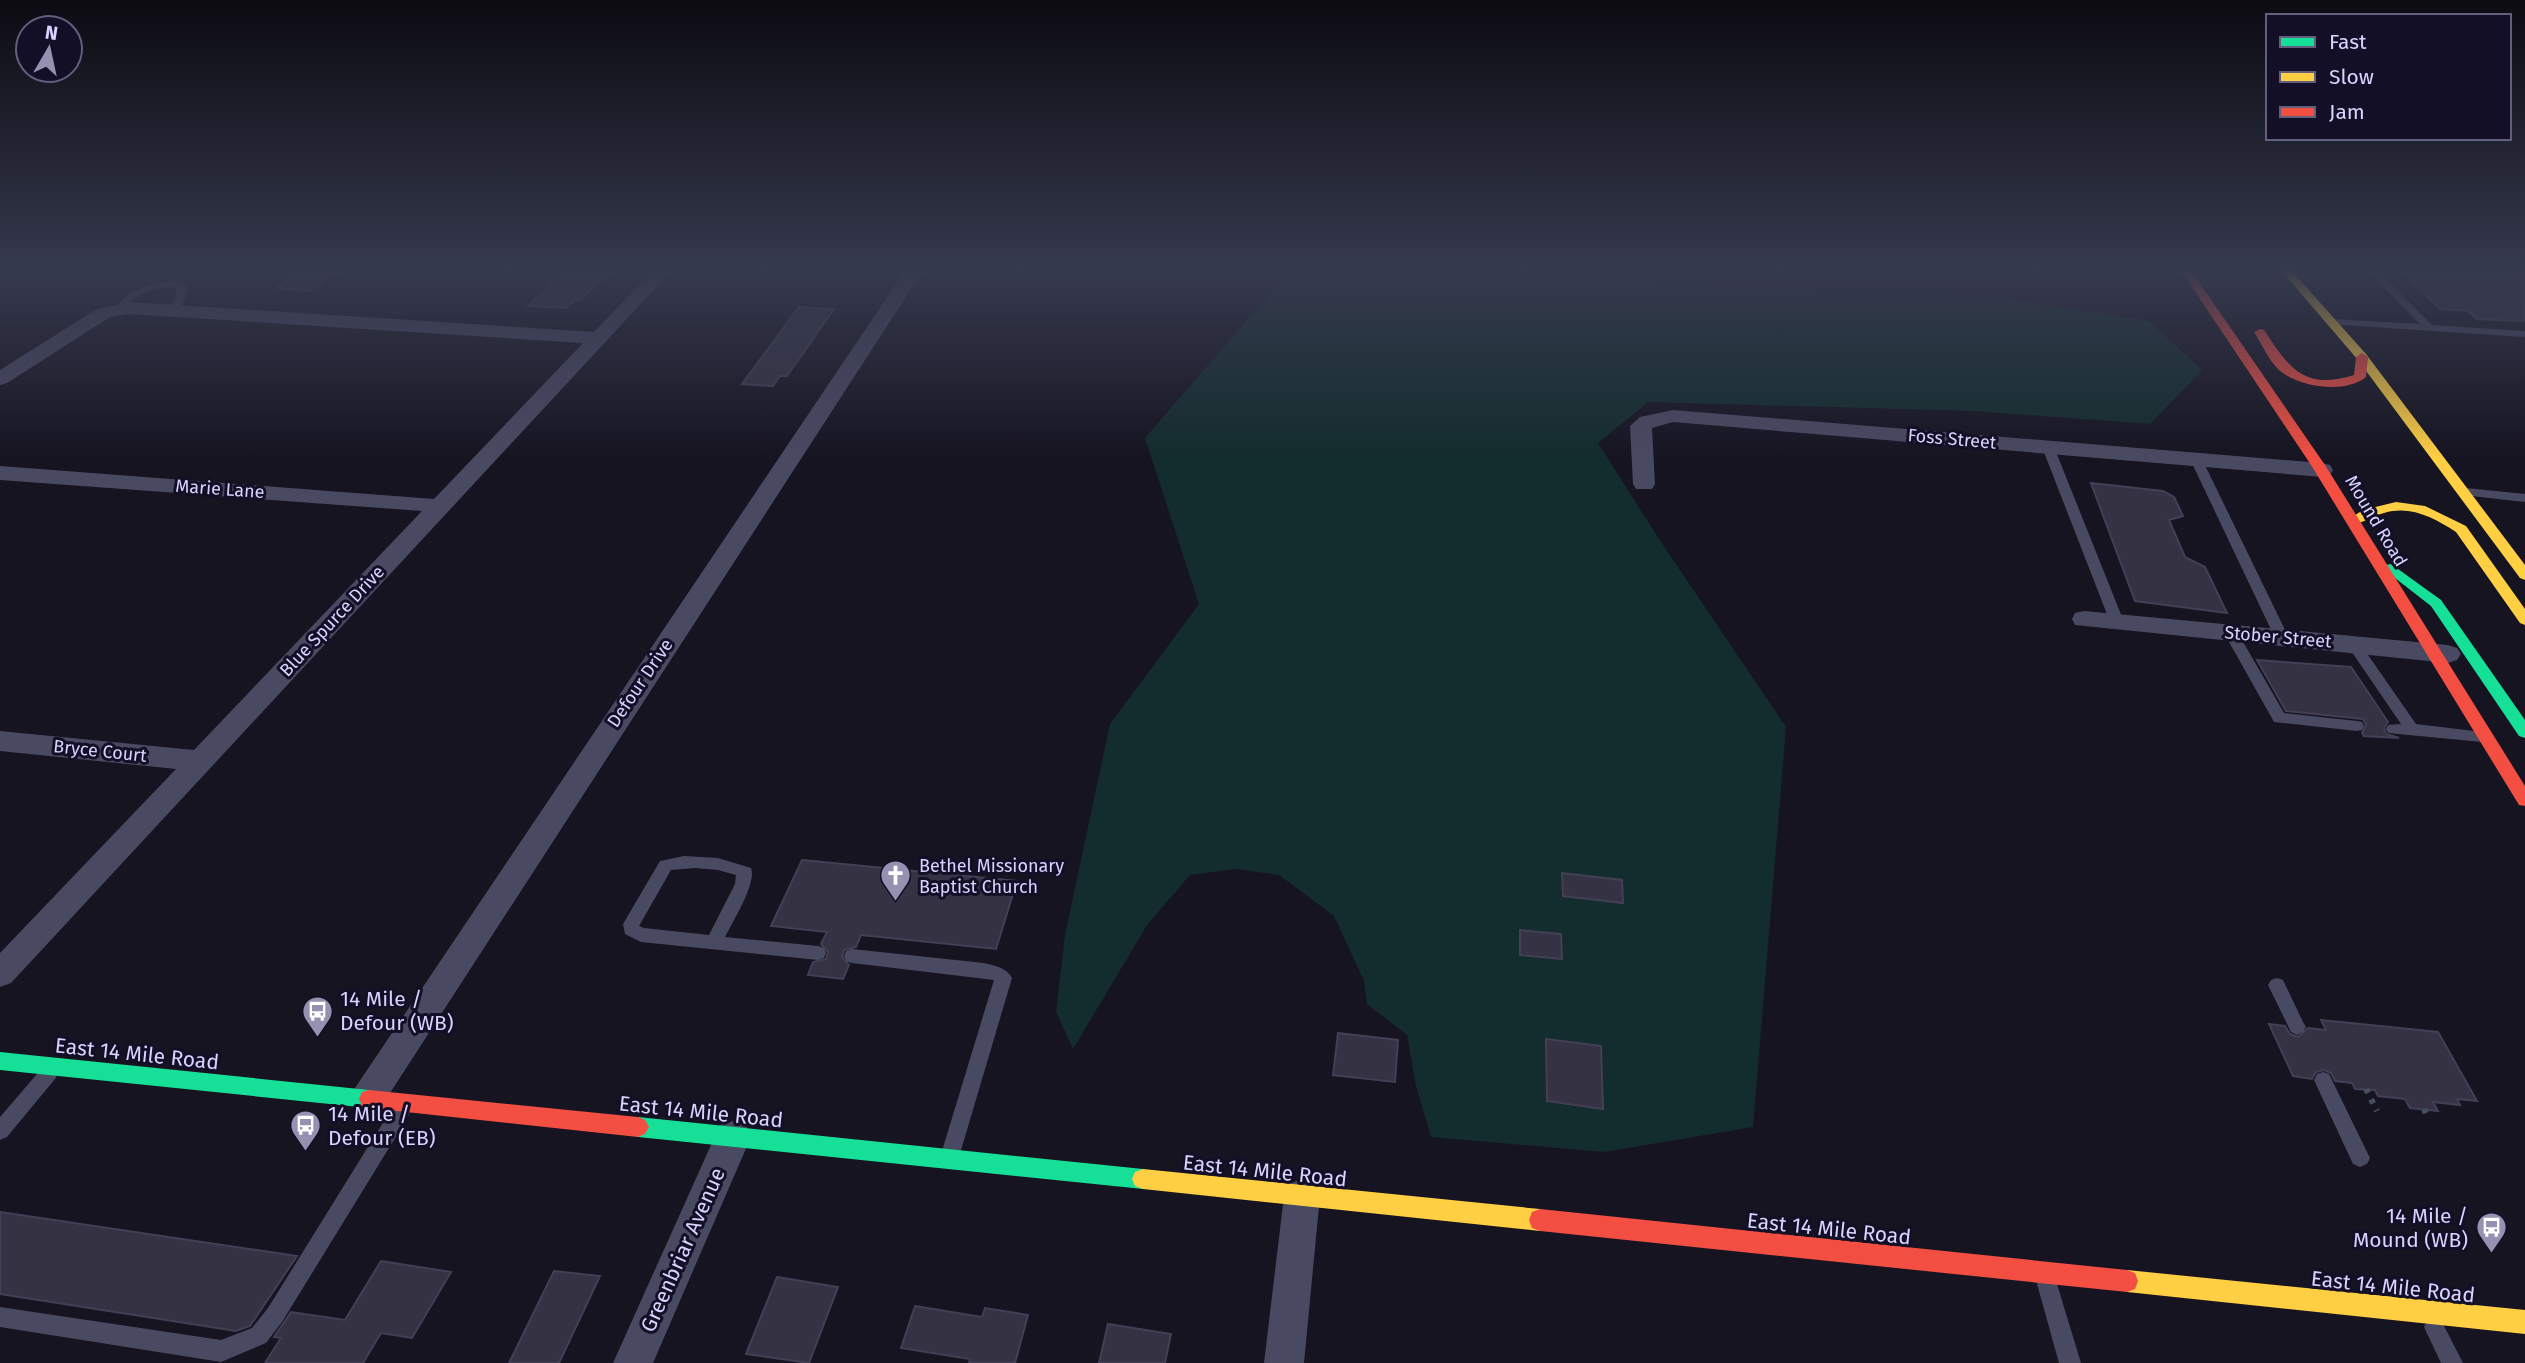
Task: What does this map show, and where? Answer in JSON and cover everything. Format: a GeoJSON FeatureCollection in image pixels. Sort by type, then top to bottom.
{"type":"FeatureCollection","features":[{"type":"Feature","properties":{"kind":"main road","name":"Mound Road"},"geometry":{"type":"LineString","coordinates":[[2232,333],[2322,470],[2525,800]]}},
{"type":"Feature","properties":{"kind":"main road"},"geometry":{"type":"LineString","coordinates":[[2260,333],[2285,369],[2308,379],[2351,382],[2360,377],[2362,357]]}},
{"type":"Feature","properties":{"kind":"main road"},"geometry":{"type":"LineString","coordinates":[[2340,333],[2466,492],[2525,575]]}},
{"type":"Feature","properties":{"kind":"main road"},"geometry":{"type":"LineString","coordinates":[[2353,521],[2372,509],[2395,504],[2422,509],[2448,520],[2461,529],[2525,620]]}},
{"type":"Feature","properties":{"kind":"main road"},"geometry":{"type":"LineString","coordinates":[[2373,554],[2437,603],[2525,732]]}},
{"type":"Feature","properties":{"kind":"main road","name":"East 14 Mile Road"},"geometry":{"type":"LineString","coordinates":[[0,1061],[2525,1322]]}},
{"type":"Feature","properties":{"kind":"street"},"geometry":{"type":"LineString","coordinates":[[0,379],[73,333]]}},
{"type":"Feature","properties":{"kind":"street"},"geometry":{"type":"LineString","coordinates":[[516,333],[598,338]]}},
{"type":"Feature","properties":{"kind":"street","name":"Blue Spurce Drive"},"geometry":{"type":"LineString","coordinates":[[0,974],[603,333]]}},
{"type":"Feature","properties":{"kind":"street","name":"Defour Drive"},"geometry":{"type":"LineString","coordinates":[[367,1099],[872,333]]}},
{"type":"Feature","properties":{"kind":"street","name":"Foss Street"},"geometry":{"type":"LineString","coordinates":[[1644,484],[1641,426],[1658,417],[1691,417],[2322,470]]}},
{"type":"Feature","properties":{"kind":"street","name":"Marie Lane"},"geometry":{"type":"LineString","coordinates":[[0,472],[440,506]]}},
{"type":"Feature","properties":{"kind":"street","name":"Stober Street"},"geometry":{"type":"LineString","coordinates":[[2084,619],[2472,656]]}},
{"type":"Feature","properties":{"kind":"street","name":"Bryce Court"},"geometry":{"type":"LineString","coordinates":[[0,741],[200,761]]}},
{"type":"Feature","properties":{"kind":"street","name":"Greenbriar Avenue"},"geometry":{"type":"LineString","coordinates":[[633,1363],[733,1137]]}},
{"type":"Feature","properties":{"kind":"street"},"geometry":{"type":"LineString","coordinates":[[1284,1363],[1302,1196]]}},
{"type":"Feature","properties":{"kind":"lane"},"geometry":{"type":"LineString","coordinates":[[2499,333],[2525,334]]}},
{"type":"Feature","properties":{"kind":"lane"},"geometry":{"type":"LineString","coordinates":[[2048,447],[2117,622]]}},
{"type":"Feature","properties":{"kind":"lane"},"geometry":{"type":"LineString","coordinates":[[2196,459],[2282,638]]}},
{"type":"Feature","properties":{"kind":"lane"},"geometry":{"type":"LineString","coordinates":[[2466,492],[2525,498]]}},
{"type":"Feature","properties":{"kind":"lane"},"geometry":{"type":"LineString","coordinates":[[2231,633],[2279,718],[2357,726]]}},
{"type":"Feature","properties":{"kind":"lane"},"geometry":{"type":"LineString","coordinates":[[2354,645],[2412,729]]}},
{"type":"Feature","properties":{"kind":"lane"},"geometry":{"type":"LineString","coordinates":[[2393,729],[2486,738]]}},
{"type":"Feature","properties":{"kind":"lane"},"geometry":{"type":"LineString","coordinates":[[713,943],[743,884],[744,872],[732,866],[681,862],[667,865],[634,917],[631,929],[641,935],[713,943],[818,953]]}},
{"type":"Feature","properties":{"kind":"lane"},"geometry":{"type":"LineString","coordinates":[[852,957],[984,970],[999,974],[1003,978],[950,1159]]}},
{"type":"Feature","properties":{"kind":"lane"},"geometry":{"type":"LineString","coordinates":[[2277,985],[2297,1027]]}},
{"type":"Feature","properties":{"kind":"lane"},"geometry":{"type":"LineString","coordinates":[[0,1131],[55,1067]]}},
{"type":"Feature","properties":{"kind":"lane"},"geometry":{"type":"LineString","coordinates":[[2323,1080],[2360,1158]]}},
{"type":"Feature","properties":{"kind":"lane"},"geometry":{"type":"LineString","coordinates":[[0,1318],[221,1351],[259,1336],[275,1315],[405,1103]]}},
{"type":"Feature","properties":{"kind":"lane"},"geometry":{"type":"LineString","coordinates":[[2043,1272],[2070,1363]]}},
{"type":"Feature","properties":{"kind":"lane"},"geometry":{"type":"LineString","coordinates":[[2427,1312],[2452,1363]]}},
{"type":"Feature","properties":{"kind":"path"},"geometry":{"type":"LineString","coordinates":[[2366,1090],[2377,1111]]}},
{"type":"Feature","properties":{"kind":"green space"},"geometry":{"type":"Polygon","coordinates":[[[1236,333],[2162,333],[2202,370],[2150,424],[1974,411],[1648,402],[1598,443],[1661,542],[1786,727],[1753,1127],[1604,1152],[1431,1137],[1416,1086],[1407,1035],[1367,1004],[1364,981],[1334,916],[1279,875],[1236,869],[1190,875],[1147,925],[1073,1049],[1056,1012],[1065,935],[1110,724],[1199,604],[1145,438],[1236,333]]]}},
{"type":"Feature","properties":{"kind":"building"},"geometry":{"type":"Polygon","coordinates":[[[780,333],[817,333],[787,376],[780,376],[773,386],[742,384],[780,333]]]}},
{"type":"Feature","properties":{"kind":"building"},"geometry":{"type":"Polygon","coordinates":[[[2091,483],[2163,491],[2174,497],[2183,516],[2169,520],[2185,557],[2205,567],[2227,613],[2135,601],[2091,483]]]}},
{"type":"Feature","properties":{"kind":"building"},"geometry":{"type":"Polygon","coordinates":[[[2257,660],[2351,667],[2388,722],[2384,728],[2386,734],[2399,738],[2364,736],[2362,733],[2366,725],[2363,719],[2286,711],[2257,660]]]}},
{"type":"Feature","properties":{"kind":"building","name":"Bethel Missionary Baptist Church"},"geometry":{"type":"Polygon","coordinates":[[[802,860],[1017,881],[996,949],[861,935],[856,947],[844,950],[842,957],[849,965],[843,979],[808,975],[813,962],[826,959],[828,952],[821,944],[827,932],[771,926],[802,860]]]}},
{"type":"Feature","properties":{"kind":"building"},"geometry":{"type":"Polygon","coordinates":[[[1562,873],[1622,880],[1623,903],[1563,896],[1562,873]]]}},
{"type":"Feature","properties":{"kind":"building"},"geometry":{"type":"Polygon","coordinates":[[[1520,930],[1561,934],[1562,959],[1520,955],[1520,930]]]}},
{"type":"Feature","properties":{"kind":"building"},"geometry":{"type":"Polygon","coordinates":[[[2321,1020],[2438,1032],[2477,1101],[2457,1099],[2460,1105],[2433,1102],[2438,1111],[2410,1108],[2405,1099],[2378,1096],[2375,1090],[2355,1089],[2352,1083],[2335,1081],[2331,1073],[2324,1070],[2316,1072],[2312,1079],[2293,1076],[2269,1024],[2285,1026],[2290,1034],[2298,1037],[2308,1028],[2326,1030],[2321,1020]]]}},
{"type":"Feature","properties":{"kind":"building"},"geometry":{"type":"Polygon","coordinates":[[[1338,1033],[1398,1040],[1395,1082],[1333,1075],[1338,1033]]]}},
{"type":"Feature","properties":{"kind":"building"},"geometry":{"type":"Polygon","coordinates":[[[1546,1039],[1601,1046],[1603,1109],[1547,1101],[1546,1039]]]}},
{"type":"Feature","properties":{"kind":"building"},"geometry":{"type":"Polygon","coordinates":[[[0,1212],[297,1256],[250,1326],[236,1331],[0,1294],[0,1212]]]}},
{"type":"Feature","properties":{"kind":"building"},"geometry":{"type":"Polygon","coordinates":[[[381,1261],[451,1272],[412,1338],[381,1333],[363,1363],[265,1363],[281,1338],[274,1337],[291,1312],[345,1320],[381,1261]]]}},
{"type":"Feature","properties":{"kind":"building"},"geometry":{"type":"Polygon","coordinates":[[[554,1271],[600,1276],[559,1363],[509,1363],[554,1271]]]}},
{"type":"Feature","properties":{"kind":"building"},"geometry":{"type":"Polygon","coordinates":[[[777,1277],[838,1287],[809,1363],[746,1354],[777,1277]]]}},
{"type":"Feature","properties":{"kind":"building"},"geometry":{"type":"Polygon","coordinates":[[[915,1306],[982,1317],[985,1308],[1028,1315],[1015,1363],[969,1363],[970,1359],[901,1348],[915,1306]]]}},
{"type":"Feature","properties":{"kind":"building"},"geometry":{"type":"Polygon","coordinates":[[[1108,1324],[1171,1334],[1165,1363],[1099,1363],[1108,1324]]]}},
{"type":"Feature","properties":{"kind":"traffic: fast"},"geometry":{"type":"LineString","coordinates":[[2391,568],[2436,603],[2525,732]]}},
{"type":"Feature","properties":{"kind":"traffic: fast"},"geometry":{"type":"LineString","coordinates":[[0,1061],[369,1099]]}},
{"type":"Feature","properties":{"kind":"traffic: fast"},"geometry":{"type":"LineString","coordinates":[[638,1127],[1143,1179]]}},
{"type":"Feature","properties":{"kind":"traffic: slow"},"geometry":{"type":"LineString","coordinates":[[2341,333],[2362,357],[2525,575]]}},
{"type":"Feature","properties":{"kind":"traffic: slow"},"geometry":{"type":"LineString","coordinates":[[2353,521],[2382,508],[2396,506],[2421,509],[2447,520],[2461,529],[2525,620]]}},
{"type":"Feature","properties":{"kind":"traffic: slow"},"geometry":{"type":"LineString","coordinates":[[1143,1179],[1540,1220]]}},
{"type":"Feature","properties":{"kind":"traffic: slow"},"geometry":{"type":"LineString","coordinates":[[2127,1281],[2525,1322]]}},
{"type":"Feature","properties":{"kind":"traffic: jam"},"geometry":{"type":"LineString","coordinates":[[2228,333],[2318,465],[2525,800]]}},
{"type":"Feature","properties":{"kind":"traffic: jam"},"geometry":{"type":"LineString","coordinates":[[2260,333],[2281,365],[2289,372],[2308,380],[2340,382],[2360,377],[2362,357]]}},
{"type":"Feature","properties":{"kind":"traffic: jam"},"geometry":{"type":"LineString","coordinates":[[369,1099],[638,1127]]}},
{"type":"Feature","properties":{"kind":"traffic: jam"},"geometry":{"type":"LineString","coordinates":[[1540,1220],[2127,1281]]}},
{"type":"Feature","properties":{"kind":"place","name":"Bethel Missionary Baptist Church"},"geometry":{"type":"Point","coordinates":[896,903]}},
{"type":"Feature","properties":{"kind":"place","name":"14 Mile / Defour (WB)"},"geometry":{"type":"Point","coordinates":[317,1038]}},
{"type":"Feature","properties":{"kind":"place","name":"14 Mile / Defour (EB)"},"geometry":{"type":"Point","coordinates":[305,1153]}},
{"type":"Feature","properties":{"kind":"place","name":"14 Mile / Mound (WB)"},"geometry":{"type":"Point","coordinates":[2491,1255]}}]}
